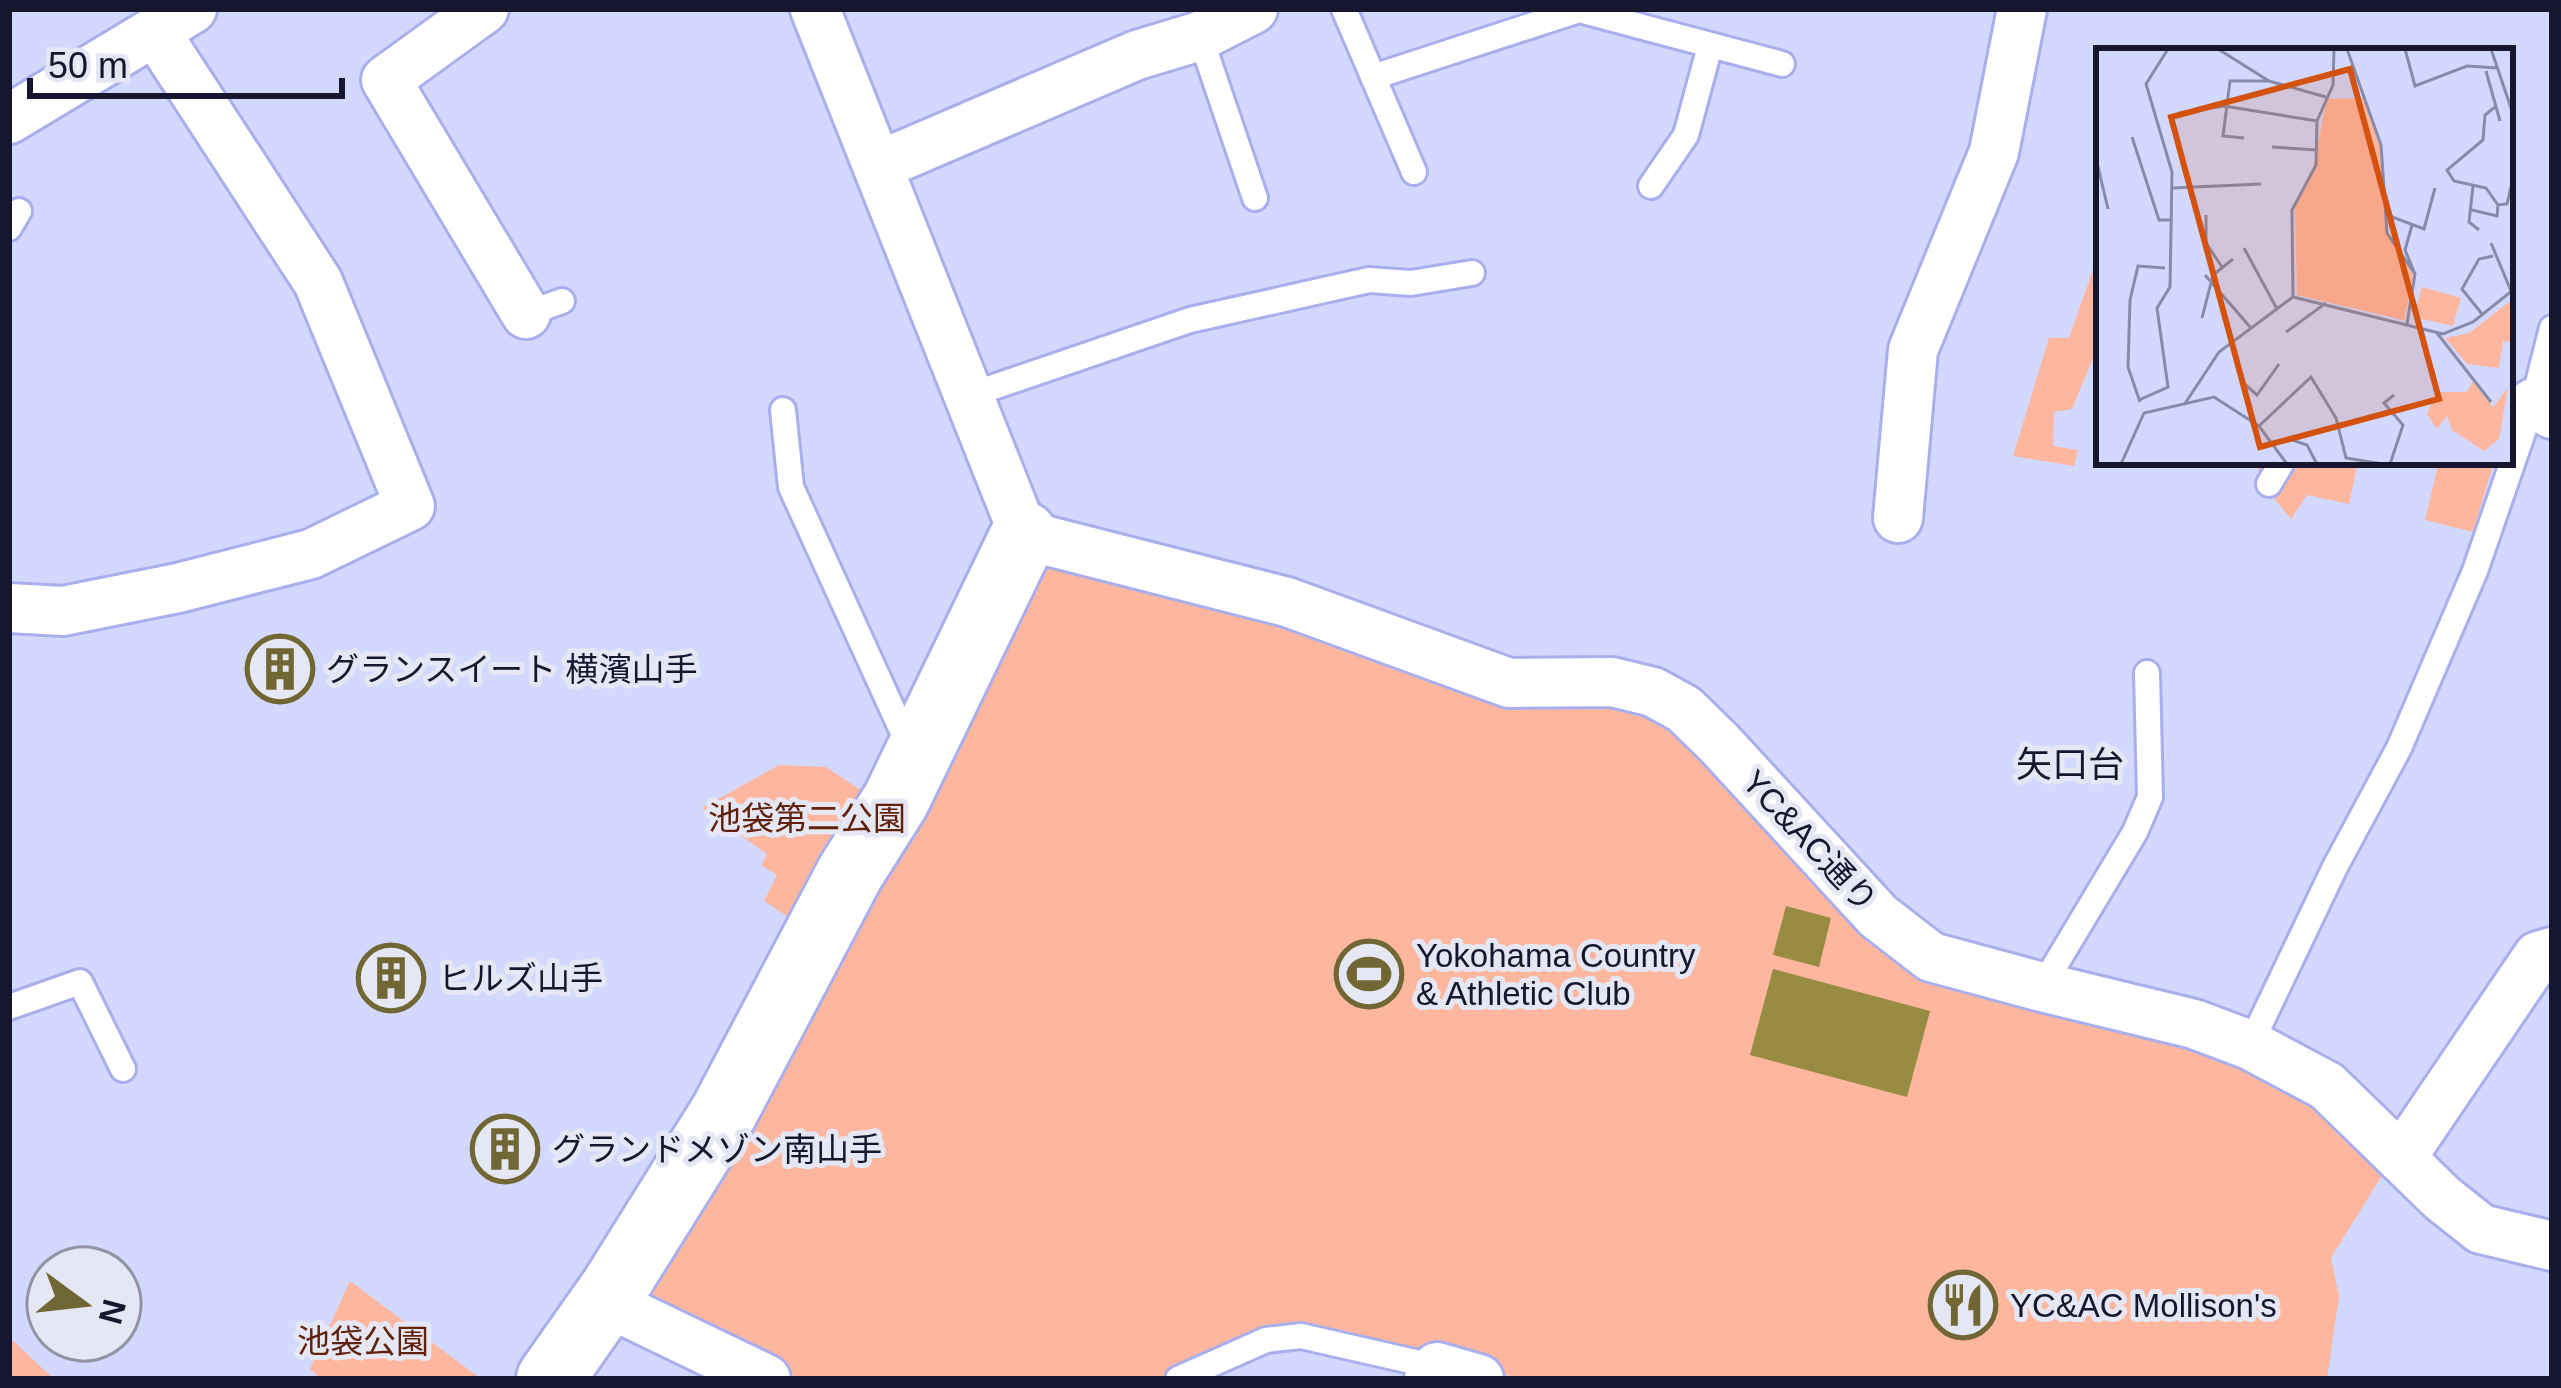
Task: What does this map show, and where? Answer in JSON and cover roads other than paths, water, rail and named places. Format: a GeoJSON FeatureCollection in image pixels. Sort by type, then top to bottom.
{"type":"FeatureCollection","features":[{"type":"Feature","properties":{"kind":"street"},"geometry":{"type":"LineString","coordinates":[[484,9],[386,80],[544,308]]}},
{"type":"Feature","properties":{"kind":"street"},"geometry":{"type":"LineString","coordinates":[[550,1379],[724,1112],[850,873],[896,800],[1024,535],[814,9]]}},
{"type":"Feature","properties":{"kind":"street"},"geometry":{"type":"LineString","coordinates":[[878,166],[1137,55],[1200,36],[1252,9]]}},
{"type":"Feature","properties":{"kind":"street"},"geometry":{"type":"LineString","coordinates":[[1898,518],[1913,350],[1994,152],[2022,9]]}},
{"type":"Feature","properties":{"kind":"street"},"geometry":{"type":"LineString","coordinates":[[9,119],[174,21],[318,282],[410,506],[311,554],[178,588],[63,611],[9,608]]}},
{"type":"Feature","properties":{"kind":"street","name":"YC&AC通り"},"geometry":{"type":"LineString","coordinates":[[1024,535],[1288,602],[1509,683],[1612,682],[1653,692],[1684,709],[1719,742],[1878,916],[1931,957],[2194,1024],[2250,1045],[2327,1086],[2442,1198],[2481,1229],[2552,1246]]}},
{"type":"Feature","properties":{"kind":"street"},"geometry":{"type":"LineString","coordinates":[[2401,1158],[2538,956],[2552,952]]}},
{"type":"Feature","properties":{"kind":"street"},"geometry":{"type":"LineString","coordinates":[[604,1301],[766,1379]]}},
{"type":"Feature","properties":{"kind":"lane"},"geometry":{"type":"LineString","coordinates":[[1344,9],[1414,172]]}},
{"type":"Feature","properties":{"kind":"lane"},"geometry":{"type":"LineString","coordinates":[[1373,77],[1580,10],[1782,64]]}},
{"type":"Feature","properties":{"kind":"lane"},"geometry":{"type":"LineString","coordinates":[[1200,36],[1255,198]]}},
{"type":"Feature","properties":{"kind":"lane"},"geometry":{"type":"LineString","coordinates":[[1651,186],[1686,136],[1710,46]]}},
{"type":"Feature","properties":{"kind":"lane"},"geometry":{"type":"LineString","coordinates":[[970,394],[1190,320],[1369,280],[1411,284],[1472,273]]}},
{"type":"Feature","properties":{"kind":"lane"},"geometry":{"type":"LineString","coordinates":[[2513,460],[2552,328]]}},
{"type":"Feature","properties":{"kind":"lane"},"geometry":{"type":"LineString","coordinates":[[783,410],[791,487],[914,759]]}},
{"type":"Feature","properties":{"kind":"lane"},"geometry":{"type":"LineString","coordinates":[[2269,484],[2280,465]]}},
{"type":"Feature","properties":{"kind":"lane"},"geometry":{"type":"LineString","coordinates":[[2250,1045],[2407,731],[2475,571],[2511,465]]}},
{"type":"Feature","properties":{"kind":"lane"},"geometry":{"type":"LineString","coordinates":[[2042,988],[2135,832],[2150,797],[2147,673]]}},
{"type":"Feature","properties":{"kind":"lane"},"geometry":{"type":"LineString","coordinates":[[9,1006],[80,982],[123,1069]]}},
{"type":"Feature","properties":{"kind":"lane"},"geometry":{"type":"LineString","coordinates":[[1178,1379],[1266,1340],[1301,1336],[1448,1375]]}},
{"type":"Feature","properties":{"kind":"place","name":"グランスイート 横濱山手"},"geometry":{"type":"Point","coordinates":[280,669]}},
{"type":"Feature","properties":{"kind":"place","name":"Yokohama Country & Athletic Club"},"geometry":{"type":"Point","coordinates":[1369,974]}},
{"type":"Feature","properties":{"kind":"place","name":"ヒルズ山手"},"geometry":{"type":"Point","coordinates":[391,978]}},
{"type":"Feature","properties":{"kind":"place","name":"グランドメゾン南山手"},"geometry":{"type":"Point","coordinates":[505,1149]}},
{"type":"Feature","properties":{"kind":"place","name":"YC&AC Mollison's"},"geometry":{"type":"Point","coordinates":[1963,1305]}},
{"type":"Feature","properties":{"kind":"district","name":"矢口台"},"geometry":{"type":"Point","coordinates":[2070,764]}},
{"type":"Feature","properties":{"kind":"park label","name":"池袋第二公園"},"geometry":{"type":"Point","coordinates":[807,818]}},
{"type":"Feature","properties":{"kind":"park label","name":"池袋公園"},"geometry":{"type":"Point","coordinates":[363,1341]}}]}
